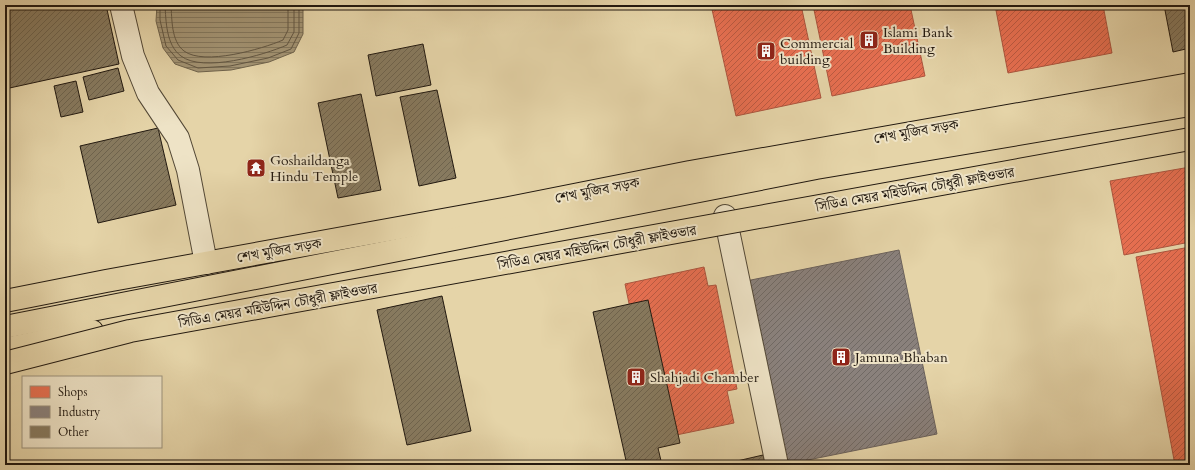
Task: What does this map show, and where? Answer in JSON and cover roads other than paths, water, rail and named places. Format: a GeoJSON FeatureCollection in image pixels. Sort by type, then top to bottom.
{"type":"FeatureCollection","features":[{"type":"Feature","properties":{"kind":"highway","name":"শেখ মুজিব সড়ক"},"geometry":{"type":"LineString","coordinates":[[5,301],[509,208],[690,172],[1190,84]]}},
{"type":"Feature","properties":{"kind":"highway"},"geometry":{"type":"LineString","coordinates":[[5,327],[816,168],[1190,105]]}},
{"type":"Feature","properties":{"kind":"highway"},"geometry":{"type":"LineString","coordinates":[[5,349],[114,326],[725,216],[1190,136]]}},
{"type":"Feature","properties":{"kind":"highway","name":"সিডিএ মেয়র মহিউদ্দিন চৌধুরী ফ্লাইওভার"},"geometry":{"type":"LineString","coordinates":[[5,362],[130,331],[1190,139]]}},
{"type":"Feature","properties":{"kind":"street"},"geometry":{"type":"LineString","coordinates":[[121,5],[133,56],[148,93],[178,138],[188,170],[206,263]]}},
{"type":"Feature","properties":{"kind":"street"},"geometry":{"type":"LineString","coordinates":[[725,216],[777,465]]}},
{"type":"Feature","properties":{"kind":"water"},"geometry":{"type":"Polygon","coordinates":[[[157,5],[303,5],[303,34],[294,52],[269,62],[231,70],[198,72],[175,64],[163,48],[156,21],[157,5]]]}},
{"type":"Feature","properties":{"kind":"place","name":"Islami Bank Building"},"geometry":{"type":"Point","coordinates":[869,40]}},
{"type":"Feature","properties":{"kind":"place","name":"Commercial building"},"geometry":{"type":"Point","coordinates":[766,51]}},
{"type":"Feature","properties":{"kind":"place","name":"Goshaildanga Hindu Temple"},"geometry":{"type":"Point","coordinates":[256,168]}},
{"type":"Feature","properties":{"kind":"place","name":"Jamuna Bhaban"},"geometry":{"type":"Point","coordinates":[841,357]}},
{"type":"Feature","properties":{"kind":"place","name":"Shahjadi Chamber"},"geometry":{"type":"Point","coordinates":[636,377]}}]}
